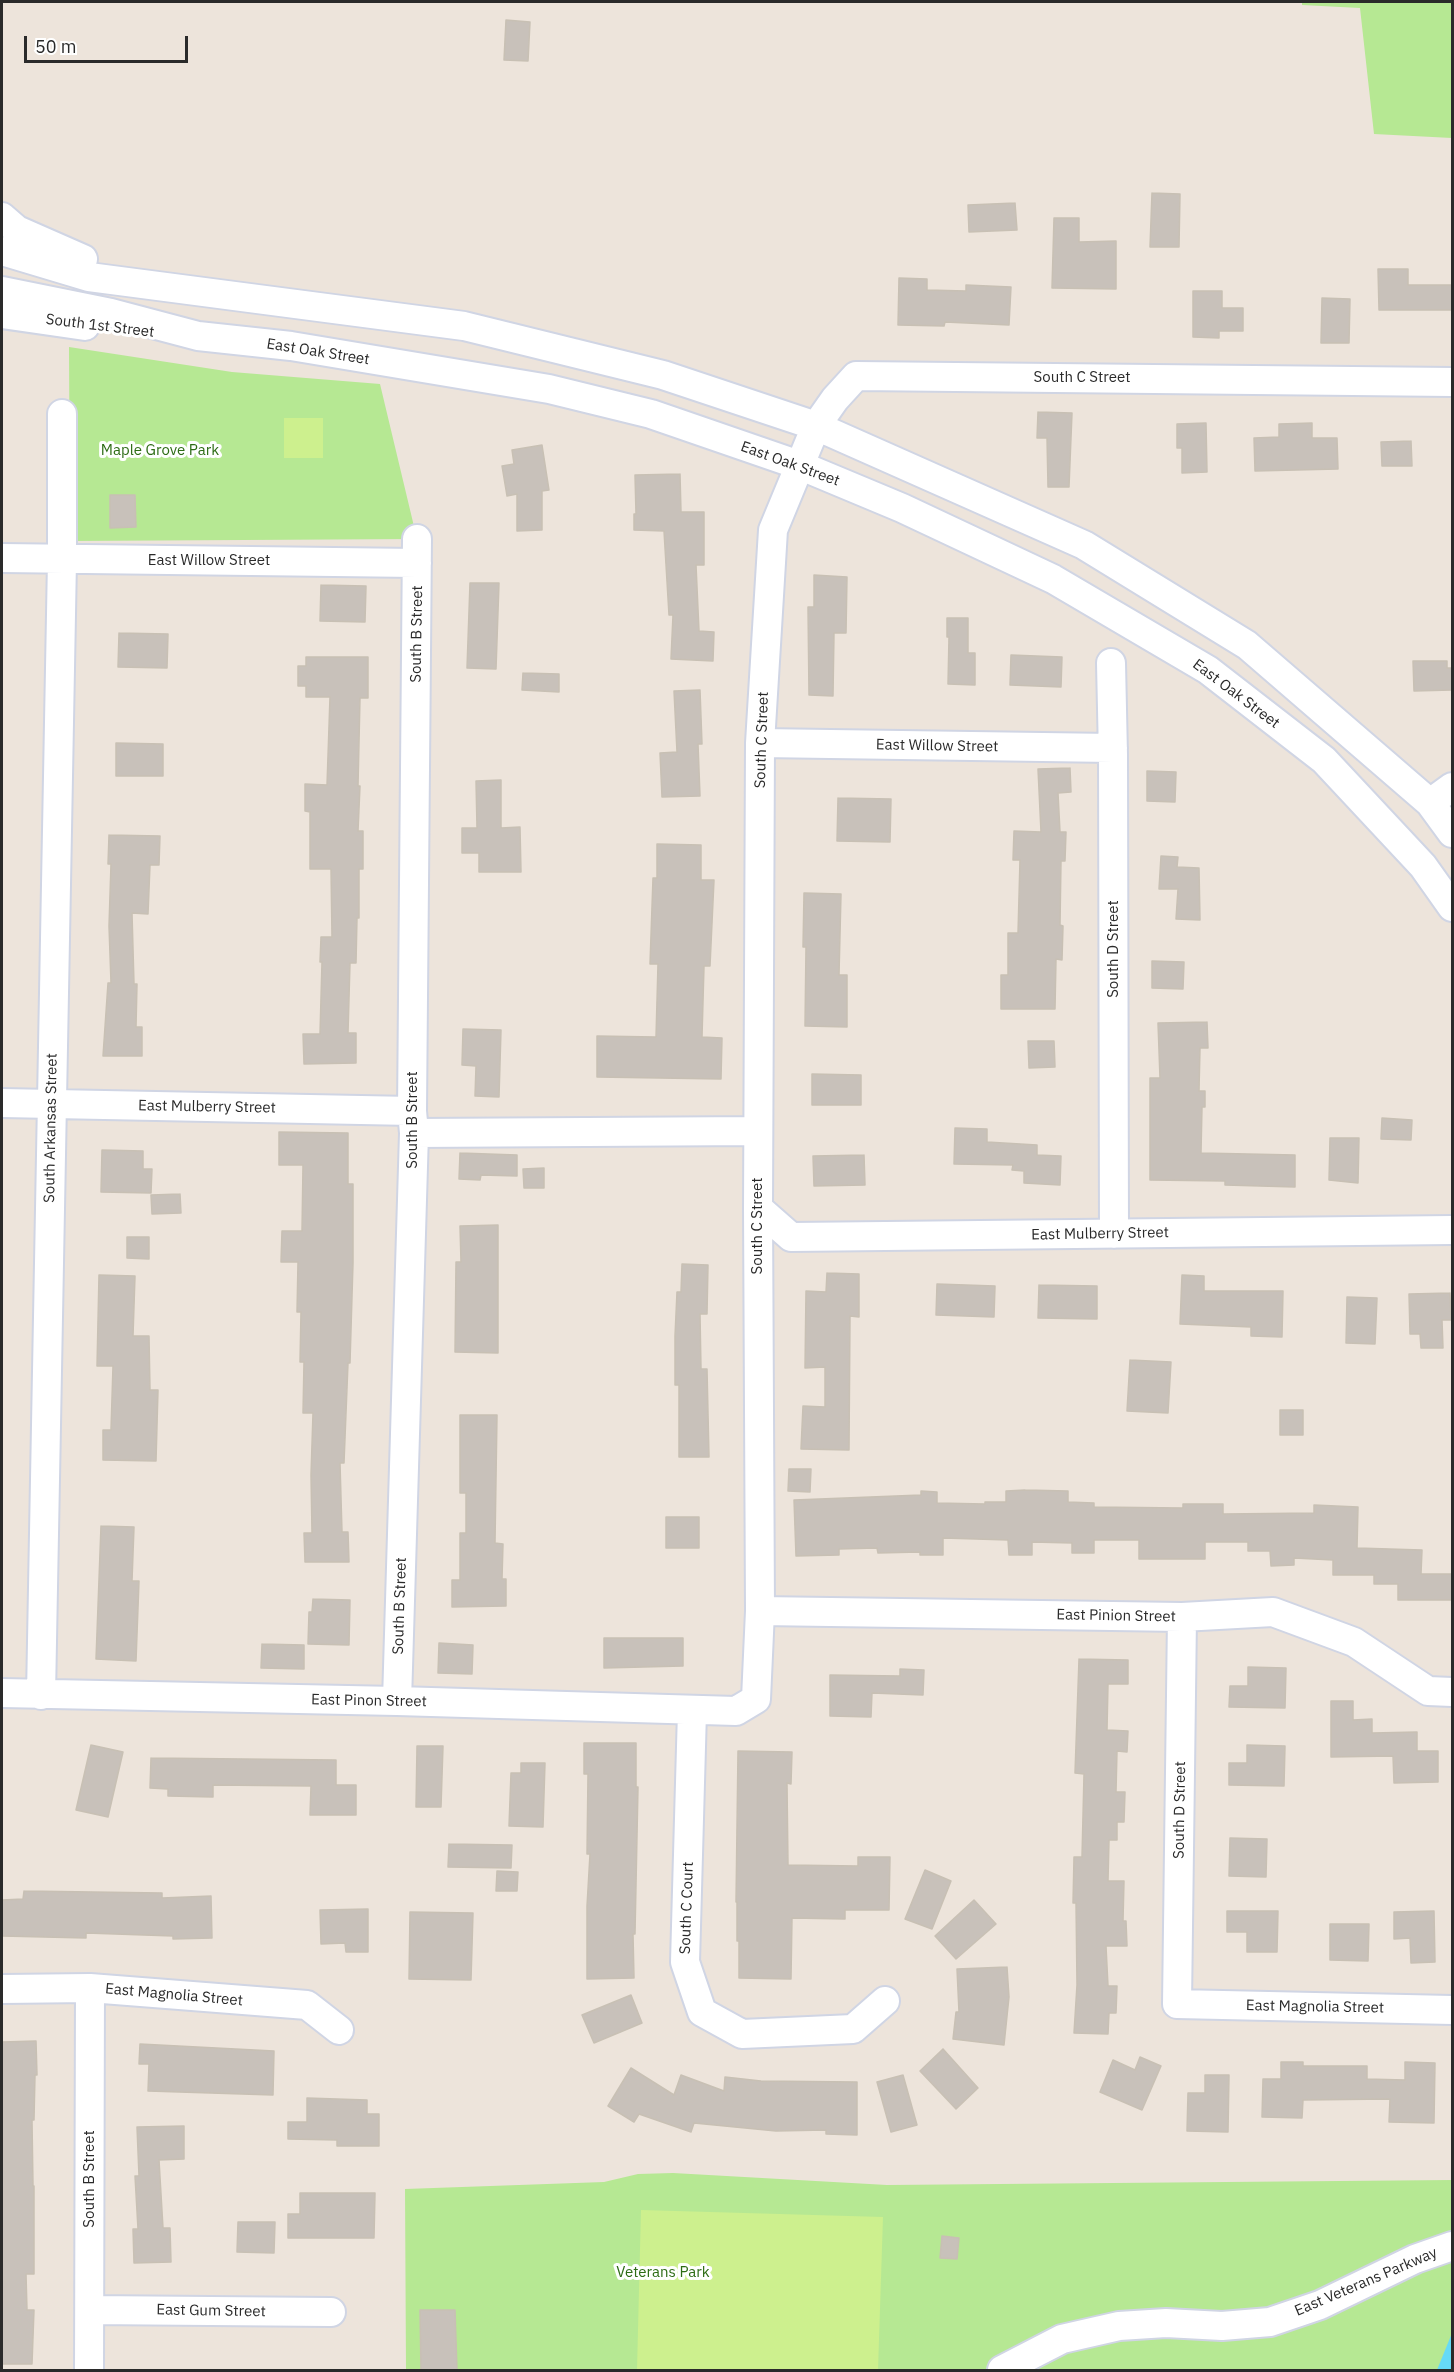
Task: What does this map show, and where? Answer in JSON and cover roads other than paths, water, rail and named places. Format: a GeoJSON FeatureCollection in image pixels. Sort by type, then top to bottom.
{"type":"FeatureCollection","features":[{"type":"Feature","properties":{"kind":"street"},"geometry":{"type":"LineString","coordinates":[[2,217],[17,230],[138,283]]}},
{"type":"Feature","properties":{"kind":"street"},"geometry":{"type":"LineString","coordinates":[[2,250],[89,277],[464,326],[663,375],[816,426],[1084,545],[1247,645],[1430,803],[1452,833]]}},
{"type":"Feature","properties":{"kind":"street","name":"East Oak Street"},"geometry":{"type":"LineString","coordinates":[[2,291],[111,313],[198,336],[291,346],[549,389],[651,414],[799,465],[902,508],[1053,579],[1208,670],[1324,760],[1423,866],[1452,907]]}},
{"type":"Feature","properties":{"kind":"street","name":"South 1st Street"},"geometry":{"type":"LineString","coordinates":[[2,314],[103,330],[198,336]]}},
{"type":"Feature","properties":{"kind":"street","name":"South C Street"},"geometry":{"type":"LineString","coordinates":[[736,1712],[756,1699],[760,1611],[758,1131],[760,743],[773,530],[816,426],[856,376],[1452,382]]}},
{"type":"Feature","properties":{"kind":"street","name":"South Arkansas Street"},"geometry":{"type":"LineString","coordinates":[[41,1695],[62,560],[62,414]]}},
{"type":"Feature","properties":{"kind":"street","name":"East Willow Street"},"geometry":{"type":"LineString","coordinates":[[2,558],[62,560],[417,551]]}},
{"type":"Feature","properties":{"kind":"street","name":"South B Street"},"geometry":{"type":"LineString","coordinates":[[397,1701],[413,1122],[417,551]]}},
{"type":"Feature","properties":{"kind":"street","name":"South D Street"},"geometry":{"type":"LineString","coordinates":[[1111,663],[1114,1234]]}},
{"type":"Feature","properties":{"kind":"street","name":"East Willow Street"},"geometry":{"type":"LineString","coordinates":[[760,743],[1113,748]]}},
{"type":"Feature","properties":{"kind":"street"},"geometry":{"type":"LineString","coordinates":[[1430,803],[1452,787]]}},
{"type":"Feature","properties":{"kind":"street","name":"East Mulberry Street"},"geometry":{"type":"LineString","coordinates":[[2,1103],[413,1122],[758,1131]]}},
{"type":"Feature","properties":{"kind":"street","name":"East Mulberry Street"},"geometry":{"type":"LineString","coordinates":[[758,1208],[791,1237],[1452,1230]]}},
{"type":"Feature","properties":{"kind":"street","name":"East Pinion Street"},"geometry":{"type":"LineString","coordinates":[[760,1611],[1182,1617],[1273,1612],[1354,1642],[1428,1691],[1452,1692]]}},
{"type":"Feature","properties":{"kind":"street","name":"South D Street"},"geometry":{"type":"LineString","coordinates":[[1177,2004],[1182,1617]]}},
{"type":"Feature","properties":{"kind":"street","name":"East Pinon Street"},"geometry":{"type":"LineString","coordinates":[[2,1693],[397,1701],[736,1712]]}},
{"type":"Feature","properties":{"kind":"street","name":"South C Court"},"geometry":{"type":"LineString","coordinates":[[693,1711],[685,1962],[702,2012],[742,2034],[853,2029],[885,2001]]}},
{"type":"Feature","properties":{"kind":"street","name":"South B Street"},"geometry":{"type":"LineString","coordinates":[[89,2370],[90,1988]]}},
{"type":"Feature","properties":{"kind":"street","name":"East Magnolia Street"},"geometry":{"type":"LineString","coordinates":[[2,1989],[90,1988],[307,2006],[339,2030]]}},
{"type":"Feature","properties":{"kind":"street","name":"East Magnolia Street"},"geometry":{"type":"LineString","coordinates":[[1177,2004],[1452,2010]]}},
{"type":"Feature","properties":{"kind":"street","name":"East Veterans Parkway"},"geometry":{"type":"LineString","coordinates":[[1002,2370],[1062,2339],[1119,2326],[1166,2323],[1222,2326],[1270,2322],[1320,2305],[1415,2259],[1452,2246]]}},
{"type":"Feature","properties":{"kind":"street","name":"East Gum Street"},"geometry":{"type":"LineString","coordinates":[[90,2310],[331,2312]]}},
{"type":"Feature","properties":{"kind":"water"},"geometry":{"type":"Polygon","coordinates":[[[1452,2333],[1452,2370],[1437,2370],[1452,2333]]]}},
{"type":"Feature","properties":{"kind":"park label","name":"Maple Grove Park"},"geometry":{"type":"Point","coordinates":[160,451]}},
{"type":"Feature","properties":{"kind":"park label","name":"Veterans Park"},"geometry":{"type":"Point","coordinates":[663,2273]}}]}
